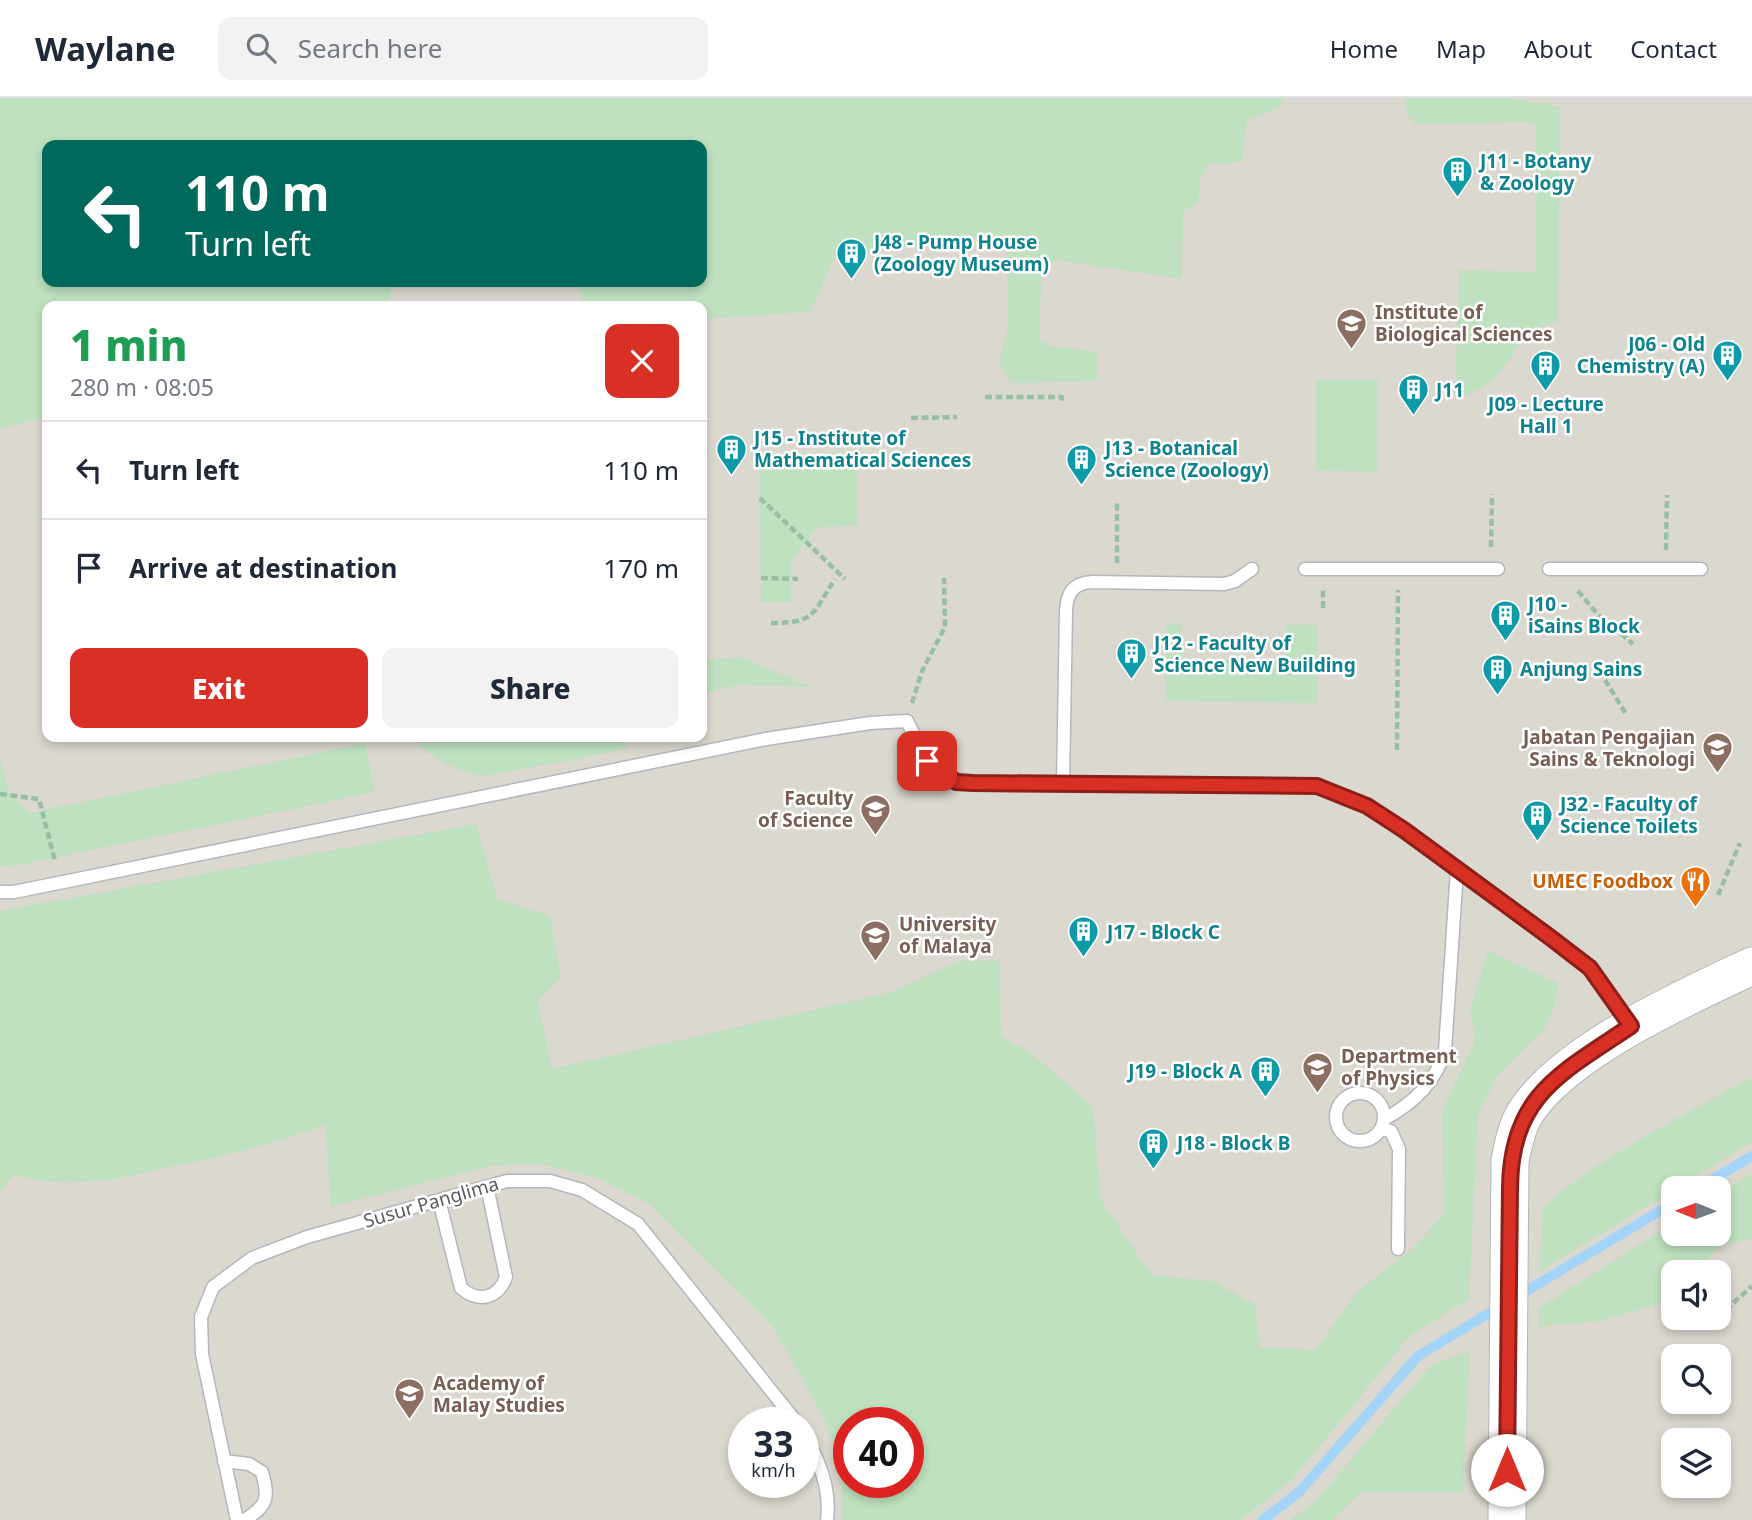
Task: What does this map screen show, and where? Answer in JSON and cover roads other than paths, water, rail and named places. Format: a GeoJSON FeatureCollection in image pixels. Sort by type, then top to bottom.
{"type":"FeatureCollection","features":[{"type":"Feature","properties":{"kind":"street"},"geometry":{"type":"LineString","coordinates":[[1507,1520],[1510,1161],[1523,1116],[1552,1083],[1631,1026],[1752,966]]}},
{"type":"Feature","properties":{"kind":"lane"},"geometry":{"type":"LineString","coordinates":[[1063,783],[1066,611],[1067,597],[1073,588],[1092,582],[1224,584],[1236,582],[1252,569]]}},
{"type":"Feature","properties":{"kind":"lane"},"geometry":{"type":"LineString","coordinates":[[1305,569],[1498,569]]}},
{"type":"Feature","properties":{"kind":"lane"},"geometry":{"type":"LineString","coordinates":[[1549,569],[1701,569]]}},
{"type":"Feature","properties":{"kind":"lane"},"geometry":{"type":"LineString","coordinates":[[0,892],[60,883],[766,739],[870,723],[907,721],[927,761],[956,782],[1317,786],[1367,806],[1404,830],[1590,968],[1631,1026]]}},
{"type":"Feature","properties":{"kind":"lane"},"geometry":{"type":"LineString","coordinates":[[1398,1249],[1399,1149],[1391,1131],[1382,1124],[1408,1106],[1436,1073],[1444,1051],[1457,870]]}},
{"type":"Feature","properties":{"kind":"lane","name":"Susur Panglima"},"geometry":{"type":"LineString","coordinates":[[237,1520],[202,1354],[201,1317],[213,1287],[252,1258],[307,1237],[507,1181],[550,1181],[582,1190],[638,1224],[784,1407]]}},
{"type":"Feature","properties":{"kind":"lane"},"geometry":{"type":"LineString","coordinates":[[439,1200],[461,1288],[477,1297],[486,1297],[497,1293],[506,1277],[487,1186]]}},
{"type":"Feature","properties":{"kind":"lane"},"geometry":{"type":"LineString","coordinates":[[225,1461],[249,1464],[262,1472],[268,1493],[260,1510],[244,1520]]}},
{"type":"Feature","properties":{"kind":"lane"},"geometry":{"type":"LineString","coordinates":[[819,1463],[828,1491],[827,1520]]}},
{"type":"Feature","properties":{"kind":"waterway"},"geometry":{"type":"LineString","coordinates":[[1718,1176],[1752,1156]]}},
{"type":"Feature","properties":{"kind":"waterway"},"geometry":{"type":"LineString","coordinates":[[1518,1296],[1661,1210]]}},
{"type":"Feature","properties":{"kind":"waterway"},"geometry":{"type":"LineString","coordinates":[[1263,1520],[1300,1491],[1418,1356],[1499,1307]]}},
{"type":"Feature","properties":{"kind":"place","name":"J11 - Botany & Zoology"},"geometry":{"type":"Point","coordinates":[1457,199]}},
{"type":"Feature","properties":{"kind":"place","name":"J48 - Pump House (Zoology Museum)"},"geometry":{"type":"Point","coordinates":[851,280]}},
{"type":"Feature","properties":{"kind":"place","name":"Institute of Biological Sciences"},"geometry":{"type":"Point","coordinates":[1352,350]}},
{"type":"Feature","properties":{"kind":"place","name":"J06 - Old Chemistry (A)"},"geometry":{"type":"Point","coordinates":[1728,382]}},
{"type":"Feature","properties":{"kind":"place","name":"J09 - Lecture Hall 1"},"geometry":{"type":"Point","coordinates":[1546,392]}},
{"type":"Feature","properties":{"kind":"place","name":"J11"},"geometry":{"type":"Point","coordinates":[1413,417]}},
{"type":"Feature","properties":{"kind":"place","name":"J15 - Institute of Mathematical Sciences"},"geometry":{"type":"Point","coordinates":[731,476]}},
{"type":"Feature","properties":{"kind":"place","name":"J13 - Botanical Science (Zoology)"},"geometry":{"type":"Point","coordinates":[1082,486]}},
{"type":"Feature","properties":{"kind":"place","name":"J10 - iSains Block"},"geometry":{"type":"Point","coordinates":[1505,642]}},
{"type":"Feature","properties":{"kind":"place","name":"J12 - Faculty of Science New Building"},"geometry":{"type":"Point","coordinates":[1131,681]}},
{"type":"Feature","properties":{"kind":"place","name":"Anjung Sains"},"geometry":{"type":"Point","coordinates":[1497,696]}},
{"type":"Feature","properties":{"kind":"place","name":"Jabatan Pengajian Sains & Teknologi"},"geometry":{"type":"Point","coordinates":[1718,775]}},
{"type":"Feature","properties":{"kind":"place","name":"Faculty of Science"},"geometry":{"type":"Point","coordinates":[876,836]}},
{"type":"Feature","properties":{"kind":"place","name":"J32 - Faculty of Science Toilets"},"geometry":{"type":"Point","coordinates":[1537,842]}},
{"type":"Feature","properties":{"kind":"place","name":"UMEC Foodbox"},"geometry":{"type":"Point","coordinates":[1696,908]}},
{"type":"Feature","properties":{"kind":"place","name":"J17 - Block C"},"geometry":{"type":"Point","coordinates":[1084,959]}},
{"type":"Feature","properties":{"kind":"place","name":"University of Malaya"},"geometry":{"type":"Point","coordinates":[876,962]}},
{"type":"Feature","properties":{"kind":"place","name":"Department of Physics"},"geometry":{"type":"Point","coordinates":[1318,1094]}},
{"type":"Feature","properties":{"kind":"place","name":"J19 - Block A"},"geometry":{"type":"Point","coordinates":[1265,1098]}},
{"type":"Feature","properties":{"kind":"place","name":"J18 - Block B"},"geometry":{"type":"Point","coordinates":[1154,1170]}},
{"type":"Feature","properties":{"kind":"place","name":"Academy of Malay Studies"},"geometry":{"type":"Point","coordinates":[410,1421]}}]}
